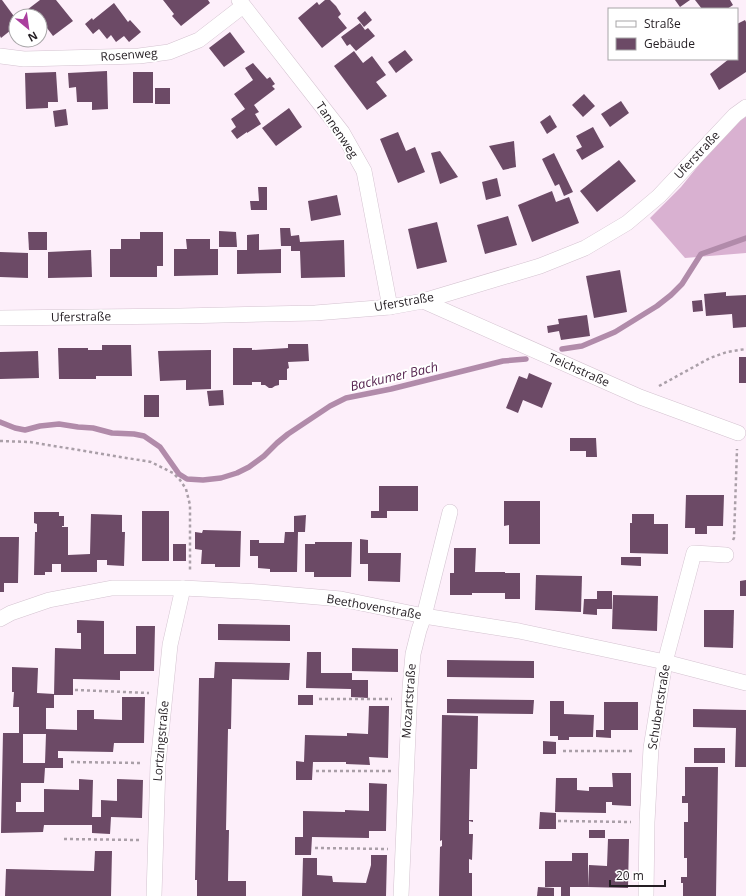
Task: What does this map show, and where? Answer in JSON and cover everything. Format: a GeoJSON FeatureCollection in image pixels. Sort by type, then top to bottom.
{"type":"FeatureCollection","features":[{"type":"Feature","properties":{"kind":"street","name":"Rosenweg"},"geometry":{"type":"LineString","coordinates":[[0,56],[24,58],[138,56],[169,52],[199,40],[241,3]]}},
{"type":"Feature","properties":{"kind":"street","name":"Tannenweg"},"geometry":{"type":"LineString","coordinates":[[241,3],[342,132],[364,171],[390,307]]}},
{"type":"Feature","properties":{"kind":"street","name":"Uferstraße"},"geometry":{"type":"LineString","coordinates":[[0,318],[315,313],[390,307],[423,300],[540,266],[591,245],[627,223],[659,196],[735,115],[746,107]]}},
{"type":"Feature","properties":{"kind":"street","name":"Teichstraße"},"geometry":{"type":"LineString","coordinates":[[423,300],[640,397],[738,433]]}},
{"type":"Feature","properties":{"kind":"street","name":"Mozartstraße"},"geometry":{"type":"LineString","coordinates":[[401,896],[409,699],[413,654],[450,512]]}},
{"type":"Feature","properties":{"kind":"street","name":"Schubertstraße"},"geometry":{"type":"LineString","coordinates":[[646,896],[647,822],[651,751],[665,662],[694,554],[726,555]]}},
{"type":"Feature","properties":{"kind":"street","name":"Beethovenstraße"},"geometry":{"type":"LineString","coordinates":[[0,619],[49,600],[112,588],[182,588],[259,592],[341,599],[424,616],[519,631],[665,662],[746,684]]}},
{"type":"Feature","properties":{"kind":"street","name":"Lortzingstraße"},"geometry":{"type":"LineString","coordinates":[[154,896],[158,764],[170,645],[182,588]]}},
{"type":"Feature","properties":{"kind":"path"},"geometry":{"type":"LineString","coordinates":[[640,397],[710,358],[727,352],[746,349]]}},
{"type":"Feature","properties":{"kind":"path"},"geometry":{"type":"LineString","coordinates":[[734,538],[738,433]]}},
{"type":"Feature","properties":{"kind":"path"},"geometry":{"type":"LineString","coordinates":[[0,441],[30,442],[151,462],[173,473],[186,489],[190,505],[190,580],[182,588]]}},
{"type":"Feature","properties":{"kind":"path"},"geometry":{"type":"LineString","coordinates":[[75,690],[165,694]]}},
{"type":"Feature","properties":{"kind":"path"},"geometry":{"type":"LineString","coordinates":[[319,700],[409,699]]}},
{"type":"Feature","properties":{"kind":"path"},"geometry":{"type":"LineString","coordinates":[[563,751],[651,751]]}},
{"type":"Feature","properties":{"kind":"path"},"geometry":{"type":"LineString","coordinates":[[71,762],[158,764]]}},
{"type":"Feature","properties":{"kind":"path"},"geometry":{"type":"LineString","coordinates":[[316,771],[406,771]]}},
{"type":"Feature","properties":{"kind":"path"},"geometry":{"type":"LineString","coordinates":[[558,821],[647,822]]}},
{"type":"Feature","properties":{"kind":"path"},"geometry":{"type":"LineString","coordinates":[[64,839],[156,840]]}},
{"type":"Feature","properties":{"kind":"path"},"geometry":{"type":"LineString","coordinates":[[315,848],[402,850]]}},
{"type":"Feature","properties":{"kind":"shaded area"},"geometry":{"type":"Polygon","coordinates":[[[746,115],[746,253],[685,258],[650,218],[681,187],[715,145],[746,115]]]}},
{"type":"Feature","properties":{"kind":"building"},"geometry":{"type":"Polygon","coordinates":[[[0,0],[2,0],[8,8],[8,32],[1,38],[0,0]]]}},
{"type":"Feature","properties":{"kind":"building"},"geometry":{"type":"Polygon","coordinates":[[[40,0],[56,0],[73,21],[53,36],[48,29],[48,8],[30,8],[40,0]]]}},
{"type":"Feature","properties":{"kind":"building"},"geometry":{"type":"Polygon","coordinates":[[[163,0],[208,0],[210,3],[181,26],[172,16],[174,14],[163,0]]]}},
{"type":"Feature","properties":{"kind":"building"},"geometry":{"type":"Polygon","coordinates":[[[325,0],[330,0],[336,6],[341,14],[338,17],[347,28],[322,48],[298,18],[317,2],[319,5],[325,0]]]}},
{"type":"Feature","properties":{"kind":"building"},"geometry":{"type":"Polygon","coordinates":[[[675,0],[690,0],[680,7],[675,0]]]}},
{"type":"Feature","properties":{"kind":"building"},"geometry":{"type":"Polygon","coordinates":[[[695,0],[730,0],[733,5],[728,8],[701,8],[695,0]]]}},
{"type":"Feature","properties":{"kind":"building"},"geometry":{"type":"Polygon","coordinates":[[[114,3],[128,22],[130,20],[141,32],[129,42],[124,36],[116,42],[111,35],[107,39],[99,29],[93,34],[85,24],[92,18],[93,20],[114,3]]]}},
{"type":"Feature","properties":{"kind":"building"},"geometry":{"type":"Polygon","coordinates":[[[365,11],[372,20],[364,27],[357,18],[365,11]]]}},
{"type":"Feature","properties":{"kind":"building"},"geometry":{"type":"Polygon","coordinates":[[[745,20],[746,22],[746,72],[719,90],[710,74],[728,60],[738,60],[738,24],[745,20]]]}},
{"type":"Feature","properties":{"kind":"building"},"geometry":{"type":"Polygon","coordinates":[[[360,23],[365,30],[368,28],[375,36],[356,51],[350,44],[347,46],[341,37],[360,23]]]}},
{"type":"Feature","properties":{"kind":"building"},"geometry":{"type":"Polygon","coordinates":[[[230,32],[245,52],[224,67],[209,48],[230,32]]]}},
{"type":"Feature","properties":{"kind":"building"},"geometry":{"type":"Polygon","coordinates":[[[405,50],[413,60],[396,73],[388,62],[405,50]]]}},
{"type":"Feature","properties":{"kind":"building"},"geometry":{"type":"Polygon","coordinates":[[[354,51],[363,63],[372,56],[386,75],[376,82],[387,96],[367,110],[334,66],[354,51]]]}},
{"type":"Feature","properties":{"kind":"building"},"geometry":{"type":"Polygon","coordinates":[[[253,63],[267,79],[270,77],[275,84],[272,86],[275,89],[254,105],[259,112],[255,114],[261,124],[237,139],[231,131],[236,127],[231,119],[245,109],[234,94],[253,80],[245,68],[253,63]]]}},
{"type":"Feature","properties":{"kind":"building"},"geometry":{"type":"Polygon","coordinates":[[[107,71],[108,109],[92,110],[92,102],[77,102],[76,87],[69,88],[68,73],[107,71]]]}},
{"type":"Feature","properties":{"kind":"building"},"geometry":{"type":"Polygon","coordinates":[[[56,72],[58,102],[48,102],[48,108],[26,109],[25,73],[56,72]]]}},
{"type":"Feature","properties":{"kind":"building"},"geometry":{"type":"Polygon","coordinates":[[[133,72],[153,72],[153,103],[133,103],[133,72]]]}},
{"type":"Feature","properties":{"kind":"building"},"geometry":{"type":"Polygon","coordinates":[[[155,88],[170,88],[170,104],[155,104],[155,88]]]}},
{"type":"Feature","properties":{"kind":"building"},"geometry":{"type":"Polygon","coordinates":[[[584,94],[595,106],[583,117],[572,105],[584,94]]]}},
{"type":"Feature","properties":{"kind":"building"},"geometry":{"type":"Polygon","coordinates":[[[621,101],[629,113],[610,127],[601,114],[621,101]]]}},
{"type":"Feature","properties":{"kind":"building"},"geometry":{"type":"Polygon","coordinates":[[[289,108],[302,127],[276,146],[262,128],[289,108]]]}},
{"type":"Feature","properties":{"kind":"building"},"geometry":{"type":"Polygon","coordinates":[[[66,109],[68,125],[55,127],[53,111],[66,109]]]}},
{"type":"Feature","properties":{"kind":"building"},"geometry":{"type":"Polygon","coordinates":[[[550,115],[557,127],[547,134],[540,122],[550,115]]]}},
{"type":"Feature","properties":{"kind":"building"},"geometry":{"type":"Polygon","coordinates":[[[593,127],[604,147],[582,160],[576,150],[582,147],[576,136],[593,127]]]}},
{"type":"Feature","properties":{"kind":"building"},"geometry":{"type":"Polygon","coordinates":[[[398,132],[406,151],[415,147],[425,172],[398,183],[380,139],[398,132]]]}},
{"type":"Feature","properties":{"kind":"building"},"geometry":{"type":"Polygon","coordinates":[[[514,141],[516,167],[503,170],[489,146],[514,141]]]}},
{"type":"Feature","properties":{"kind":"building"},"geometry":{"type":"Polygon","coordinates":[[[440,151],[458,177],[440,184],[431,153],[440,151]]]}},
{"type":"Feature","properties":{"kind":"building"},"geometry":{"type":"Polygon","coordinates":[[[554,153],[573,192],[564,196],[559,184],[555,186],[542,159],[554,153]]]}},
{"type":"Feature","properties":{"kind":"building"},"geometry":{"type":"Polygon","coordinates":[[[619,160],[636,181],[597,212],[580,191],[619,160]]]}},
{"type":"Feature","properties":{"kind":"building"},"geometry":{"type":"Polygon","coordinates":[[[497,178],[501,196],[486,200],[482,182],[497,178]]]}},
{"type":"Feature","properties":{"kind":"building"},"geometry":{"type":"Polygon","coordinates":[[[258,187],[267,187],[267,210],[251,210],[250,201],[259,201],[258,187]]]}},
{"type":"Feature","properties":{"kind":"building"},"geometry":{"type":"Polygon","coordinates":[[[552,191],[556,202],[569,197],[579,223],[532,242],[518,205],[552,191]]]}},
{"type":"Feature","properties":{"kind":"building"},"geometry":{"type":"Polygon","coordinates":[[[337,195],[341,215],[311,221],[308,201],[337,195]]]}},
{"type":"Feature","properties":{"kind":"building"},"geometry":{"type":"Polygon","coordinates":[[[508,216],[517,245],[485,254],[477,225],[508,216]]]}},
{"type":"Feature","properties":{"kind":"building"},"geometry":{"type":"Polygon","coordinates":[[[437,222],[447,262],[417,269],[408,229],[437,222]]]}},
{"type":"Feature","properties":{"kind":"building"},"geometry":{"type":"Polygon","coordinates":[[[280,228],[290,228],[291,236],[299,235],[300,242],[344,240],[345,277],[301,278],[300,251],[291,251],[291,246],[281,246],[280,228]]]}},
{"type":"Feature","properties":{"kind":"building"},"geometry":{"type":"Polygon","coordinates":[[[219,231],[236,232],[237,247],[219,247],[219,231]]]}},
{"type":"Feature","properties":{"kind":"building"},"geometry":{"type":"Polygon","coordinates":[[[28,232],[47,232],[47,250],[29,250],[28,232]]]}},
{"type":"Feature","properties":{"kind":"building"},"geometry":{"type":"Polygon","coordinates":[[[140,232],[163,232],[163,266],[157,266],[157,277],[110,277],[110,249],[121,249],[121,239],[140,239],[140,232]]]}},
{"type":"Feature","properties":{"kind":"building"},"geometry":{"type":"Polygon","coordinates":[[[259,234],[259,250],[281,249],[281,273],[237,274],[237,250],[247,250],[247,235],[259,234]]]}},
{"type":"Feature","properties":{"kind":"building"},"geometry":{"type":"Polygon","coordinates":[[[186,239],[210,239],[210,249],[218,249],[218,275],[174,276],[174,249],[187,249],[186,239]]]}},
{"type":"Feature","properties":{"kind":"building"},"geometry":{"type":"Polygon","coordinates":[[[91,250],[92,277],[48,278],[48,252],[91,250]]]}},
{"type":"Feature","properties":{"kind":"building"},"geometry":{"type":"Polygon","coordinates":[[[0,252],[28,253],[28,278],[0,277],[0,252]]]}},
{"type":"Feature","properties":{"kind":"building"},"geometry":{"type":"Polygon","coordinates":[[[620,270],[627,312],[594,318],[586,276],[620,270]]]}},
{"type":"Feature","properties":{"kind":"building"},"geometry":{"type":"Polygon","coordinates":[[[726,292],[726,296],[746,295],[746,327],[733,328],[732,314],[706,316],[704,294],[726,292]]]}},
{"type":"Feature","properties":{"kind":"building"},"geometry":{"type":"Polygon","coordinates":[[[702,300],[703,311],[693,312],[692,301],[702,300]]]}},
{"type":"Feature","properties":{"kind":"building"},"geometry":{"type":"Polygon","coordinates":[[[587,315],[590,336],[561,340],[559,331],[548,333],[547,326],[559,324],[558,319],[587,315]]]}},
{"type":"Feature","properties":{"kind":"building"},"geometry":{"type":"Polygon","coordinates":[[[288,344],[308,344],[309,361],[288,362],[289,368],[287,369],[287,380],[279,380],[279,385],[272,388],[261,385],[261,382],[252,382],[252,385],[233,385],[233,348],[252,348],[252,350],[288,348],[288,344]]]}},
{"type":"Feature","properties":{"kind":"building"},"geometry":{"type":"Polygon","coordinates":[[[102,345],[131,345],[132,376],[96,376],[96,379],[59,379],[58,348],[88,348],[88,350],[102,350],[102,345]]]}},
{"type":"Feature","properties":{"kind":"building"},"geometry":{"type":"Polygon","coordinates":[[[211,350],[211,389],[186,390],[186,380],[160,381],[158,351],[211,350]]]}},
{"type":"Feature","properties":{"kind":"building"},"geometry":{"type":"Polygon","coordinates":[[[38,351],[39,378],[0,379],[0,352],[38,351]]]}},
{"type":"Feature","properties":{"kind":"building"},"geometry":{"type":"Polygon","coordinates":[[[739,357],[746,357],[746,383],[739,383],[739,357]]]}},
{"type":"Feature","properties":{"kind":"building"},"geometry":{"type":"Polygon","coordinates":[[[529,373],[552,383],[542,408],[523,400],[518,413],[506,408],[519,376],[527,379],[529,373]]]}},
{"type":"Feature","properties":{"kind":"building"},"geometry":{"type":"Polygon","coordinates":[[[223,390],[224,405],[209,406],[207,391],[223,390]]]}},
{"type":"Feature","properties":{"kind":"building"},"geometry":{"type":"Polygon","coordinates":[[[144,395],[159,395],[159,417],[144,417],[144,395]]]}},
{"type":"Feature","properties":{"kind":"building"},"geometry":{"type":"Polygon","coordinates":[[[570,438],[596,438],[597,457],[586,457],[586,451],[570,451],[570,438]]]}},
{"type":"Feature","properties":{"kind":"building"},"geometry":{"type":"Polygon","coordinates":[[[379,486],[418,486],[418,511],[387,511],[387,518],[371,518],[371,511],[379,511],[379,486]]]}},
{"type":"Feature","properties":{"kind":"building"},"geometry":{"type":"Polygon","coordinates":[[[686,495],[724,495],[723,526],[707,526],[707,534],[695,534],[695,528],[685,528],[686,495]]]}},
{"type":"Feature","properties":{"kind":"building"},"geometry":{"type":"Polygon","coordinates":[[[504,501],[540,501],[540,544],[509,544],[509,525],[504,526],[504,501]]]}},
{"type":"Feature","properties":{"kind":"building"},"geometry":{"type":"Polygon","coordinates":[[[142,511],[169,511],[169,561],[142,561],[142,511]]]}},
{"type":"Feature","properties":{"kind":"building"},"geometry":{"type":"Polygon","coordinates":[[[34,512],[59,512],[59,516],[64,516],[64,526],[62,527],[68,527],[68,555],[90,554],[91,514],[122,515],[122,532],[125,532],[124,566],[107,565],[107,560],[97,560],[97,572],[61,572],[61,564],[52,564],[52,572],[45,572],[45,575],[34,575],[35,532],[37,532],[37,524],[34,523],[34,512]]]}},
{"type":"Feature","properties":{"kind":"building"},"geometry":{"type":"Polygon","coordinates":[[[632,514],[654,514],[654,524],[668,524],[668,554],[630,553],[630,523],[632,523],[632,514]]]}},
{"type":"Feature","properties":{"kind":"building"},"geometry":{"type":"Polygon","coordinates":[[[306,515],[305,532],[298,532],[297,572],[270,572],[270,569],[258,568],[258,556],[250,556],[250,540],[259,540],[259,543],[284,543],[285,532],[294,532],[294,516],[306,515]]]}},
{"type":"Feature","properties":{"kind":"building"},"geometry":{"type":"Polygon","coordinates":[[[203,530],[241,531],[240,567],[215,567],[215,564],[201,564],[202,550],[195,549],[195,532],[202,533],[203,530]]]}},
{"type":"Feature","properties":{"kind":"building"},"geometry":{"type":"Polygon","coordinates":[[[0,537],[19,537],[18,583],[4,583],[4,592],[0,592],[0,537]]]}},
{"type":"Feature","properties":{"kind":"building"},"geometry":{"type":"Polygon","coordinates":[[[360,539],[368,540],[368,553],[401,553],[400,582],[368,581],[368,564],[360,564],[360,539]]]}},
{"type":"Feature","properties":{"kind":"building"},"geometry":{"type":"Polygon","coordinates":[[[315,542],[352,542],[351,577],[314,577],[314,572],[305,572],[305,544],[315,544],[315,542]]]}},
{"type":"Feature","properties":{"kind":"building"},"geometry":{"type":"Polygon","coordinates":[[[173,544],[186,544],[186,561],[173,561],[173,544]]]}},
{"type":"Feature","properties":{"kind":"building"},"geometry":{"type":"Polygon","coordinates":[[[454,548],[476,548],[475,572],[520,573],[520,599],[505,599],[505,593],[450,595],[450,573],[454,573],[454,548]]]}},
{"type":"Feature","properties":{"kind":"building"},"geometry":{"type":"Polygon","coordinates":[[[621,557],[641,557],[641,566],[621,565],[621,557]]]}},
{"type":"Feature","properties":{"kind":"building"},"geometry":{"type":"Polygon","coordinates":[[[536,575],[582,576],[581,612],[535,610],[536,575]]]}},
{"type":"Feature","properties":{"kind":"building"},"geometry":{"type":"Polygon","coordinates":[[[746,580],[746,596],[740,596],[740,581],[746,580]]]}},
{"type":"Feature","properties":{"kind":"building"},"geometry":{"type":"Polygon","coordinates":[[[597,591],[612,591],[612,609],[597,609],[597,615],[583,614],[584,599],[597,599],[597,591]]]}},
{"type":"Feature","properties":{"kind":"building"},"geometry":{"type":"Polygon","coordinates":[[[613,595],[658,596],[657,631],[612,629],[613,595]]]}},
{"type":"Feature","properties":{"kind":"building"},"geometry":{"type":"Polygon","coordinates":[[[704,610],[734,610],[733,648],[704,647],[704,610]]]}},
{"type":"Feature","properties":{"kind":"building"},"geometry":{"type":"Polygon","coordinates":[[[77,620],[104,621],[104,654],[136,654],[136,626],[155,626],[154,671],[120,671],[120,680],[73,679],[73,695],[54,695],[55,648],[81,649],[81,633],[77,633],[77,620]]]}},
{"type":"Feature","properties":{"kind":"building"},"geometry":{"type":"Polygon","coordinates":[[[218,624],[290,625],[290,641],[218,640],[218,624]]]}},
{"type":"Feature","properties":{"kind":"building"},"geometry":{"type":"Polygon","coordinates":[[[352,648],[398,649],[398,672],[352,671],[352,648]]]}},
{"type":"Feature","properties":{"kind":"building"},"geometry":{"type":"Polygon","coordinates":[[[307,652],[321,652],[321,673],[352,673],[352,680],[368,680],[368,698],[351,697],[351,689],[306,688],[307,652]]]}},
{"type":"Feature","properties":{"kind":"building"},"geometry":{"type":"Polygon","coordinates":[[[447,660],[534,661],[534,678],[447,677],[447,660]]]}},
{"type":"Feature","properties":{"kind":"building"},"geometry":{"type":"Polygon","coordinates":[[[215,662],[290,663],[289,680],[232,679],[231,729],[228,729],[226,830],[229,830],[228,881],[246,881],[246,896],[197,896],[197,880],[195,880],[199,678],[214,678],[215,662]]]}},
{"type":"Feature","properties":{"kind":"building"},"geometry":{"type":"Polygon","coordinates":[[[12,667],[38,668],[37,693],[54,694],[54,708],[46,708],[46,729],[77,730],[77,710],[94,710],[94,719],[122,720],[122,697],[145,697],[144,743],[114,743],[113,752],[58,751],[58,758],[63,758],[63,768],[45,768],[44,783],[21,783],[21,802],[16,802],[16,812],[44,812],[44,789],[79,790],[79,779],[93,780],[92,817],[101,817],[101,800],[117,801],[117,779],[143,780],[142,818],[111,817],[110,834],[92,833],[92,825],[44,825],[43,832],[1,833],[3,733],[19,733],[19,707],[13,707],[14,692],[12,692],[12,667]],[[23,734],[23,763],[45,763],[46,734],[23,734]]]}},
{"type":"Feature","properties":{"kind":"building"},"geometry":{"type":"Polygon","coordinates":[[[298,695],[313,695],[313,705],[298,705],[298,695]]]}},
{"type":"Feature","properties":{"kind":"building"},"geometry":{"type":"Polygon","coordinates":[[[447,699],[534,700],[533,714],[447,713],[447,699]]]}},
{"type":"Feature","properties":{"kind":"building"},"geometry":{"type":"Polygon","coordinates":[[[550,701],[564,701],[564,714],[594,715],[593,737],[569,737],[569,740],[558,740],[558,736],[550,736],[550,701]]]}},
{"type":"Feature","properties":{"kind":"building"},"geometry":{"type":"Polygon","coordinates":[[[604,702],[638,702],[638,730],[611,730],[611,738],[596,737],[596,730],[604,730],[604,702]]]}},
{"type":"Feature","properties":{"kind":"building"},"geometry":{"type":"Polygon","coordinates":[[[369,706],[389,706],[388,758],[369,757],[370,765],[346,764],[346,762],[313,762],[312,780],[296,780],[296,761],[304,762],[305,735],[347,736],[347,733],[368,734],[369,706]]]}},
{"type":"Feature","properties":{"kind":"building"},"geometry":{"type":"Polygon","coordinates":[[[693,709],[746,710],[746,767],[735,767],[736,728],[693,727],[693,709]]]}},
{"type":"Feature","properties":{"kind":"building"},"geometry":{"type":"Polygon","coordinates":[[[442,715],[478,716],[477,769],[470,769],[469,820],[473,820],[473,822],[469,821],[469,834],[473,834],[472,860],[469,859],[469,873],[472,873],[472,896],[439,896],[440,847],[442,846],[442,840],[440,841],[442,715]]]}},
{"type":"Feature","properties":{"kind":"building"},"geometry":{"type":"Polygon","coordinates":[[[543,741],[556,742],[556,754],[543,754],[543,741]]]}},
{"type":"Feature","properties":{"kind":"building"},"geometry":{"type":"Polygon","coordinates":[[[694,748],[725,748],[725,763],[694,763],[694,748]]]}},
{"type":"Feature","properties":{"kind":"building"},"geometry":{"type":"Polygon","coordinates":[[[685,767],[718,767],[716,896],[683,896],[683,883],[681,883],[681,877],[687,877],[687,858],[684,858],[684,822],[688,822],[688,803],[682,803],[682,796],[685,796],[685,767]]]}},
{"type":"Feature","properties":{"kind":"building"},"geometry":{"type":"Polygon","coordinates":[[[612,773],[631,773],[631,806],[612,805],[612,802],[606,802],[606,813],[555,812],[556,778],[577,778],[577,790],[589,791],[589,787],[613,787],[612,773]]]}},
{"type":"Feature","properties":{"kind":"building"},"geometry":{"type":"Polygon","coordinates":[[[369,783],[387,784],[386,831],[369,831],[369,838],[312,837],[311,855],[295,855],[295,837],[303,837],[303,811],[369,811],[369,783]]]}},
{"type":"Feature","properties":{"kind":"building"},"geometry":{"type":"Polygon","coordinates":[[[540,812],[556,813],[556,829],[539,829],[540,812]]]}},
{"type":"Feature","properties":{"kind":"building"},"geometry":{"type":"Polygon","coordinates":[[[589,830],[605,830],[605,838],[589,838],[589,830]]]}},
{"type":"Feature","properties":{"kind":"building"},"geometry":{"type":"Polygon","coordinates":[[[608,839],[629,839],[628,888],[588,887],[589,865],[607,866],[608,839]]]}},
{"type":"Feature","properties":{"kind":"building"},"geometry":{"type":"Polygon","coordinates":[[[95,851],[112,851],[111,896],[5,896],[6,869],[94,871],[95,851]]]}},
{"type":"Feature","properties":{"kind":"building"},"geometry":{"type":"Polygon","coordinates":[[[572,853],[588,853],[588,887],[570,887],[570,896],[561,896],[561,887],[545,887],[545,861],[572,861],[572,853]]]}},
{"type":"Feature","properties":{"kind":"building"},"geometry":{"type":"Polygon","coordinates":[[[371,855],[387,855],[386,896],[302,896],[303,858],[317,858],[317,875],[332,876],[333,882],[366,883],[371,865],[371,855]]]}},
{"type":"Feature","properties":{"kind":"building"},"geometry":{"type":"Polygon","coordinates":[[[538,887],[554,888],[554,896],[537,896],[538,887]]]}},
{"type":"Feature","properties":{"kind":"waterway","name":"Backumer Bach"},"geometry":{"type":"LineString","coordinates":[[562,349],[582,346],[615,332],[657,306],[671,295],[682,284],[701,254],[746,238]]}},
{"type":"Feature","properties":{"kind":"waterway","name":"Backumer Bach"},"geometry":{"type":"LineString","coordinates":[[0,422],[25,430],[40,426],[59,424],[93,428],[112,433],[144,436],[160,447],[179,474],[187,479],[203,480],[221,478],[249,467],[264,456],[288,434],[330,406],[346,398],[391,389],[503,361],[526,359]]}}]}
